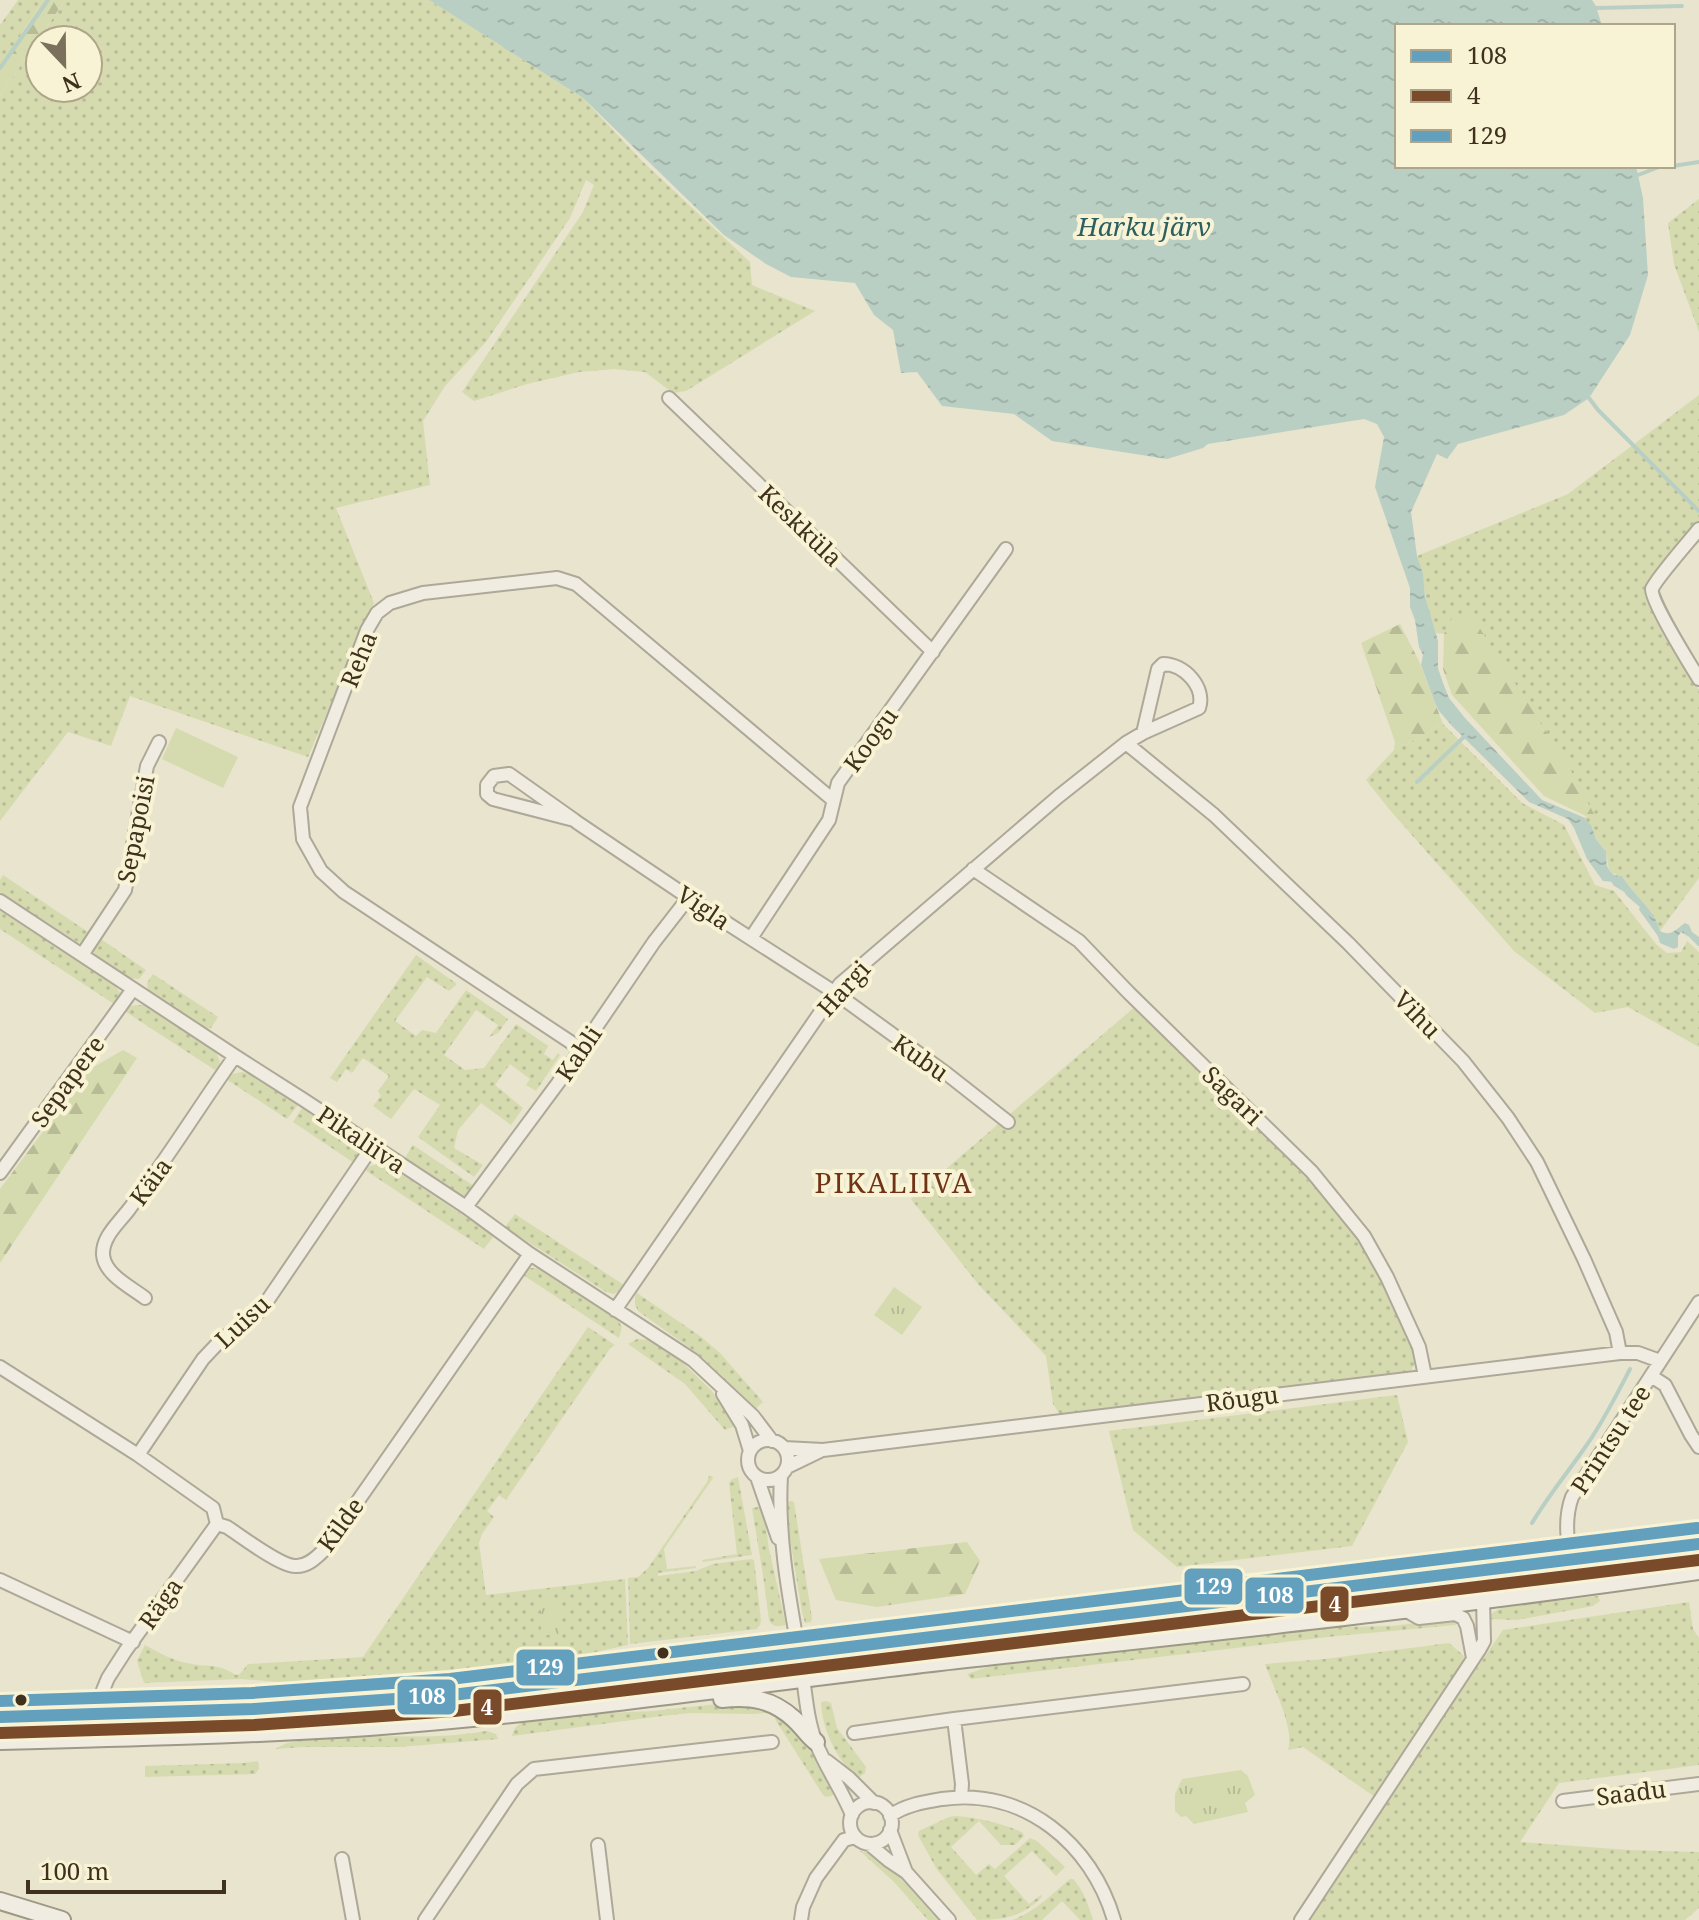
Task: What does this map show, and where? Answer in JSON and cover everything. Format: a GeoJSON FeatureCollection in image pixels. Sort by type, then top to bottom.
{"type":"FeatureCollection","features":[{"type":"Feature","properties":{"kind":"main road"},"geometry":{"type":"LineString","coordinates":[[0,1717],[253,1709],[452,1695],[1699,1544]]}},
{"type":"Feature","properties":{"kind":"main road"},"geometry":{"type":"LineString","coordinates":[[1346,1617],[1394,1599],[1552,1578],[1566,1570],[1572,1560]]}},
{"type":"Feature","properties":{"kind":"main road"},"geometry":{"type":"LineString","coordinates":[[0,1741],[369,1727],[502,1715],[1405,1610],[1699,1571]]}},
{"type":"Feature","properties":{"kind":"main road"},"geometry":{"type":"LineString","coordinates":[[690,1693],[706,1700],[741,1697],[765,1700],[796,1721],[816,1742]]}},
{"type":"Feature","properties":{"kind":"main road"},"geometry":{"type":"LineString","coordinates":[[0,1901],[62,1920]]}},
{"type":"Feature","properties":{"kind":"street","name":"Keskküla"},"geometry":{"type":"LineString","coordinates":[[669,398],[933,652]]}},
{"type":"Feature","properties":{"kind":"street"},"geometry":{"type":"LineString","coordinates":[[1699,529],[1661,576],[1652,594],[1699,679]]}},
{"type":"Feature","properties":{"kind":"street","name":"Koogu"},"geometry":{"type":"LineString","coordinates":[[751,938],[829,820],[838,783],[1006,549]]}},
{"type":"Feature","properties":{"kind":"street","name":"Reha"},"geometry":{"type":"LineString","coordinates":[[581,1049],[344,892],[321,871],[303,839],[300,807],[367,630],[377,613],[390,603],[423,593],[557,578],[576,584],[833,800]]}},
{"type":"Feature","properties":{"kind":"street","name":"Hargi"},"geometry":{"type":"LineString","coordinates":[[615,1310],[834,992],[973,869],[1126,743],[1199,708],[1200,690],[1183,670],[1172,664],[1163,664],[1158,669],[1143,733]]}},
{"type":"Feature","properties":{"kind":"street","name":"Sepapoisi"},"geometry":{"type":"LineString","coordinates":[[82,955],[125,890],[147,766],[159,742]]}},
{"type":"Feature","properties":{"kind":"street","name":"Vihu"},"geometry":{"type":"LineString","coordinates":[[1126,743],[1214,815],[1348,943],[1463,1061],[1508,1118],[1537,1162],[1611,1320],[1620,1353]]}},
{"type":"Feature","properties":{"kind":"street","name":"Vigla"},"geometry":{"type":"LineString","coordinates":[[574,820],[493,799],[487,794],[487,785],[494,776],[509,774],[834,992]]}},
{"type":"Feature","properties":{"kind":"street","name":"Sagari"},"geometry":{"type":"LineString","coordinates":[[973,869],[1079,941],[1136,1001],[1312,1172],[1364,1236],[1387,1277],[1419,1347],[1425,1376]]}},
{"type":"Feature","properties":{"kind":"street","name":"Kabli"},"geometry":{"type":"LineString","coordinates":[[466,1207],[689,897]]}},
{"type":"Feature","properties":{"kind":"street","name":"Pikaliiva"},"geometry":{"type":"LineString","coordinates":[[0,901],[693,1360],[753,1416],[772,1441],[784,1448],[787,1454],[779,1501],[784,1556],[808,1715],[816,1742],[852,1815]]}},
{"type":"Feature","properties":{"kind":"street","name":"Sepapere"},"geometry":{"type":"LineString","coordinates":[[0,1173],[133,989]]}},
{"type":"Feature","properties":{"kind":"street","name":"Kubu"},"geometry":{"type":"LineString","coordinates":[[834,992],[1008,1122]]}},
{"type":"Feature","properties":{"kind":"street","name":"Käia"},"geometry":{"type":"LineString","coordinates":[[145,1298],[105,1265],[103,1252],[106,1241],[235,1056]]}},
{"type":"Feature","properties":{"kind":"street","name":"Luisu"},"geometry":{"type":"LineString","coordinates":[[138,1455],[203,1359],[220,1341],[261,1310],[372,1147]]}},
{"type":"Feature","properties":{"kind":"street","name":"Kilde"},"geometry":{"type":"LineString","coordinates":[[0,1367],[138,1455],[213,1508],[217,1524],[227,1527],[284,1564],[297,1567],[313,1561],[323,1551],[530,1254]]}},
{"type":"Feature","properties":{"kind":"street","name":"Printsu tee"},"geometry":{"type":"LineString","coordinates":[[1578,1589],[1567,1537],[1572,1497],[1699,1302]]}},
{"type":"Feature","properties":{"kind":"street","name":"Rõugu"},"geometry":{"type":"LineString","coordinates":[[784,1448],[823,1450],[1620,1353],[1638,1353],[1660,1361]]}},
{"type":"Feature","properties":{"kind":"street"},"geometry":{"type":"LineString","coordinates":[[1651,1376],[1665,1385],[1699,1447]]}},
{"type":"Feature","properties":{"kind":"street","name":"Pikaliiva"},"geometry":{"type":"LineString","coordinates":[[718,1385],[742,1425],[750,1451],[749,1467],[757,1477],[784,1556]]}},
{"type":"Feature","properties":{"kind":"street"},"geometry":{"type":"LineString","coordinates":[[750,1451],[760,1442],[772,1441]]}},
{"type":"Feature","properties":{"kind":"street","name":"Rõugu"},"geometry":{"type":"LineString","coordinates":[[784,1471],[823,1450]]}},
{"type":"Feature","properties":{"kind":"street"},"geometry":{"type":"LineString","coordinates":[[757,1477],[769,1480],[784,1471]]}},
{"type":"Feature","properties":{"kind":"street","name":"Räga"},"geometry":{"type":"LineString","coordinates":[[0,1580],[133,1642],[217,1524]]}},
{"type":"Feature","properties":{"kind":"street"},"geometry":{"type":"LineString","coordinates":[[1301,1920],[1484,1641],[1483,1600]]}},
{"type":"Feature","properties":{"kind":"street"},"geometry":{"type":"LineString","coordinates":[[1405,1610],[1419,1618],[1455,1614],[1463,1618],[1473,1658]]}},
{"type":"Feature","properties":{"kind":"street"},"geometry":{"type":"LineString","coordinates":[[99,1738],[103,1690],[133,1642]]}},
{"type":"Feature","properties":{"kind":"street"},"geometry":{"type":"LineString","coordinates":[[854,1733],[1243,1684]]}},
{"type":"Feature","properties":{"kind":"street"},"geometry":{"type":"LineString","coordinates":[[954,1719],[961,1797]]}},
{"type":"Feature","properties":{"kind":"street"},"geometry":{"type":"LineString","coordinates":[[425,1920],[517,1784],[534,1769],[772,1742]]}},
{"type":"Feature","properties":{"kind":"street","name":"Pikaliiva"},"geometry":{"type":"LineString","coordinates":[[824,1759],[874,1803]]}},
{"type":"Feature","properties":{"kind":"street","name":"Saadu"},"geometry":{"type":"LineString","coordinates":[[1563,1801],[1699,1784]]}},
{"type":"Feature","properties":{"kind":"street"},"geometry":{"type":"LineString","coordinates":[[890,1816],[899,1809],[913,1805],[961,1797],[995,1801],[1022,1811],[1041,1820],[1072,1844],[1103,1889],[1114,1920]]}},
{"type":"Feature","properties":{"kind":"street"},"geometry":{"type":"LineString","coordinates":[[906,1872],[890,1830],[890,1816],[884,1807],[874,1803],[861,1805],[852,1815],[850,1826],[855,1837],[906,1872],[949,1920]]}},
{"type":"Feature","properties":{"kind":"street"},"geometry":{"type":"LineString","coordinates":[[869,1844],[882,1841],[890,1830]]}},
{"type":"Feature","properties":{"kind":"street"},"geometry":{"type":"LineString","coordinates":[[801,1920],[803,1907],[816,1878],[844,1840],[855,1837]]}},
{"type":"Feature","properties":{"kind":"street"},"geometry":{"type":"LineString","coordinates":[[598,1845],[607,1920]]}},
{"type":"Feature","properties":{"kind":"street"},"geometry":{"type":"LineString","coordinates":[[342,1859],[353,1920]]}},
{"type":"Feature","properties":{"kind":"green space"},"geometry":{"type":"Polygon","coordinates":[[[18,0],[43,0],[28,24],[24,24],[24,30],[0,68],[0,25],[18,0]]]}},
{"type":"Feature","properties":{"kind":"green space"},"geometry":{"type":"Polygon","coordinates":[[[43,0],[65,0],[49,24],[28,24],[43,0]]]}},
{"type":"Feature","properties":{"kind":"green space"},"geometry":{"type":"Polygon","coordinates":[[[65,0],[429,0],[583,98],[642,161],[750,262],[752,285],[815,311],[686,391],[673,393],[645,372],[614,369],[579,372],[474,401],[462,392],[583,212],[594,185],[586,180],[570,218],[486,342],[445,386],[423,421],[430,485],[336,508],[374,603],[308,757],[130,696],[111,746],[68,732],[0,821],[0,96],[24,61],[24,104],[104,104],[104,24],[49,24],[65,0]]]}},
{"type":"Feature","properties":{"kind":"green space"},"geometry":{"type":"Polygon","coordinates":[[[24,30],[24,61],[0,96],[0,68],[24,30]]]}},
{"type":"Feature","properties":{"kind":"green space"},"geometry":{"type":"Polygon","coordinates":[[[1699,199],[1699,332],[1674,264],[1668,223],[1699,199]]]}},
{"type":"Feature","properties":{"kind":"green space"},"geometry":{"type":"Polygon","coordinates":[[[1699,395],[1699,522],[1653,580],[1652,607],[1699,690],[1699,878],[1660,931],[1649,909],[1622,876],[1610,870],[1605,851],[1583,817],[1588,817],[1454,616],[1444,634],[1436,633],[1417,556],[1568,494],[1699,395]]]}},
{"type":"Feature","properties":{"kind":"green space"},"geometry":{"type":"Polygon","coordinates":[[[1453,616],[1472,616],[1570,769],[1594,814],[1588,817],[1544,796],[1452,695],[1443,669],[1444,634],[1453,616]]]}},
{"type":"Feature","properties":{"kind":"green space"},"geometry":{"type":"Polygon","coordinates":[[[1400,624],[1419,661],[1443,724],[1405,745],[1395,742],[1361,643],[1400,624]]]}},
{"type":"Feature","properties":{"kind":"green space"},"geometry":{"type":"Polygon","coordinates":[[[1443,724],[1522,803],[1564,825],[1595,885],[1614,891],[1656,944],[1667,953],[1681,952],[1687,941],[1699,952],[1699,1047],[1628,1007],[1595,1013],[1514,951],[1366,780],[1394,750],[1395,742],[1405,745],[1443,724]]]}},
{"type":"Feature","properties":{"kind":"green space"},"geometry":{"type":"Polygon","coordinates":[[[176,728],[238,757],[223,788],[162,759],[176,728]]]}},
{"type":"Feature","properties":{"kind":"green space"},"geometry":{"type":"Polygon","coordinates":[[[3,875],[91,934],[79,943],[0,892],[3,875]]]}},
{"type":"Feature","properties":{"kind":"green space"},"geometry":{"type":"Polygon","coordinates":[[[0,909],[113,983],[121,994],[117,1006],[0,929],[0,909]]]}},
{"type":"Feature","properties":{"kind":"green space"},"geometry":{"type":"Polygon","coordinates":[[[98,937],[146,970],[139,979],[130,978],[96,956],[93,947],[98,937]]]}},
{"type":"Feature","properties":{"kind":"green space"},"geometry":{"type":"Polygon","coordinates":[[[416,955],[457,984],[449,991],[427,977],[395,1021],[416,1036],[422,1030],[436,1033],[466,990],[508,1019],[498,1033],[489,1037],[498,1025],[476,1010],[444,1055],[465,1070],[484,1068],[516,1024],[548,1046],[544,1054],[553,1060],[558,1053],[560,1055],[536,1091],[526,1085],[530,1079],[510,1064],[495,1085],[523,1108],[511,1125],[481,1103],[458,1130],[454,1148],[483,1165],[474,1177],[418,1137],[440,1105],[414,1089],[391,1119],[373,1106],[381,1096],[378,1091],[389,1076],[363,1058],[352,1073],[346,1069],[337,1082],[330,1078],[416,955]]]}},
{"type":"Feature","properties":{"kind":"green space"},"geometry":{"type":"Polygon","coordinates":[[[153,974],[218,1017],[211,1028],[205,1029],[148,991],[147,983],[153,974]]]}},
{"type":"Feature","properties":{"kind":"green space"},"geometry":{"type":"Polygon","coordinates":[[[146,1005],[216,1052],[220,1062],[218,1072],[126,1012],[128,1007],[146,1005]]]}},
{"type":"Feature","properties":{"kind":"green space"},"geometry":{"type":"Polygon","coordinates":[[[1137,1005],[1338,1211],[1380,1274],[1406,1328],[1416,1361],[1410,1373],[1060,1414],[1053,1404],[1046,1356],[978,1284],[911,1199],[1137,1005]]]}},
{"type":"Feature","properties":{"kind":"green space"},"geometry":{"type":"Polygon","coordinates":[[[123,1050],[137,1058],[0,1263],[0,1189],[90,1069],[123,1050]]]}},
{"type":"Feature","properties":{"kind":"green space"},"geometry":{"type":"Polygon","coordinates":[[[242,1072],[298,1105],[287,1119],[226,1079],[242,1072]]]}},
{"type":"Feature","properties":{"kind":"green space"},"geometry":{"type":"Polygon","coordinates":[[[302,1108],[351,1141],[358,1152],[357,1165],[293,1122],[302,1108]]]}},
{"type":"Feature","properties":{"kind":"green space"},"geometry":{"type":"Polygon","coordinates":[[[413,1145],[477,1188],[466,1196],[436,1182],[407,1162],[406,1156],[413,1145]]]}},
{"type":"Feature","properties":{"kind":"green space"},"geometry":{"type":"Polygon","coordinates":[[[378,1164],[389,1166],[494,1236],[484,1249],[365,1170],[378,1164]]]}},
{"type":"Feature","properties":{"kind":"green space"},"geometry":{"type":"Polygon","coordinates":[[[515,1214],[627,1287],[614,1294],[606,1292],[505,1227],[515,1214]]]}},
{"type":"Feature","properties":{"kind":"green space"},"geometry":{"type":"Polygon","coordinates":[[[529,1268],[541,1268],[616,1317],[622,1327],[619,1338],[520,1273],[529,1268]]]}},
{"type":"Feature","properties":{"kind":"green space"},"geometry":{"type":"Polygon","coordinates":[[[894,1287],[922,1307],[902,1335],[874,1315],[894,1287]]]}},
{"type":"Feature","properties":{"kind":"green space"},"geometry":{"type":"Polygon","coordinates":[[[637,1293],[720,1353],[763,1402],[753,1411],[697,1353],[638,1311],[635,1304],[637,1293]]]}},
{"type":"Feature","properties":{"kind":"green space"},"geometry":{"type":"Polygon","coordinates":[[[588,1327],[615,1345],[506,1500],[499,1495],[487,1511],[494,1517],[479,1543],[486,1595],[625,1579],[628,1645],[572,1657],[408,1677],[300,1684],[241,1679],[144,1683],[137,1661],[145,1645],[176,1660],[217,1667],[236,1675],[248,1664],[363,1657],[588,1327]]]}},
{"type":"Feature","properties":{"kind":"green space"},"geometry":{"type":"Polygon","coordinates":[[[637,1339],[650,1340],[683,1363],[711,1390],[737,1425],[725,1430],[685,1384],[628,1344],[637,1339]]]}},
{"type":"Feature","properties":{"kind":"green space"},"geometry":{"type":"Polygon","coordinates":[[[1397,1395],[1408,1442],[1352,1546],[1177,1567],[1133,1530],[1109,1431],[1397,1395]]]}},
{"type":"Feature","properties":{"kind":"green space"},"geometry":{"type":"Polygon","coordinates":[[[709,1476],[713,1478],[664,1549],[667,1569],[696,1568],[658,1573],[658,1576],[696,1571],[713,1564],[754,1560],[760,1625],[757,1629],[630,1644],[628,1578],[638,1577],[648,1568],[709,1476]]]}},
{"type":"Feature","properties":{"kind":"green space"},"geometry":{"type":"Polygon","coordinates":[[[738,1477],[752,1555],[703,1562],[737,1554],[729,1483],[738,1477]]]}},
{"type":"Feature","properties":{"kind":"green space"},"geometry":{"type":"Polygon","coordinates":[[[794,1502],[812,1618],[811,1622],[805,1623],[784,1503],[794,1502]]]}},
{"type":"Feature","properties":{"kind":"green space"},"geometry":{"type":"Polygon","coordinates":[[[763,1506],[786,1625],[774,1625],[769,1620],[752,1508],[763,1506]]]}},
{"type":"Feature","properties":{"kind":"green space"},"geometry":{"type":"Polygon","coordinates":[[[967,1542],[980,1561],[965,1594],[877,1607],[836,1600],[819,1559],[967,1542]]]}},
{"type":"Feature","properties":{"kind":"green space"},"geometry":{"type":"Polygon","coordinates":[[[1560,1543],[1553,1551],[1538,1556],[837,1640],[836,1632],[844,1627],[1055,1601],[1155,1594],[1560,1543]]]}},
{"type":"Feature","properties":{"kind":"green space"},"geometry":{"type":"Polygon","coordinates":[[[1435,1583],[1436,1587],[1295,1614],[902,1660],[901,1655],[951,1643],[1435,1583]]]}},
{"type":"Feature","properties":{"kind":"green space"},"geometry":{"type":"Polygon","coordinates":[[[1598,1596],[1600,1601],[1593,1606],[1517,1620],[1488,1619],[1503,1607],[1598,1596]]]}},
{"type":"Feature","properties":{"kind":"green space"},"geometry":{"type":"Polygon","coordinates":[[[541,1599],[562,1600],[558,1635],[541,1635],[541,1599]]]}},
{"type":"Feature","properties":{"kind":"green space"},"geometry":{"type":"Polygon","coordinates":[[[1689,1602],[1693,1629],[1699,1638],[1699,1765],[1559,1783],[1520,1842],[1699,1852],[1699,1908],[1685,1920],[1309,1920],[1503,1630],[1689,1602]]]}},
{"type":"Feature","properties":{"kind":"green space"},"geometry":{"type":"Polygon","coordinates":[[[1445,1619],[1456,1625],[971,1679],[967,1674],[994,1665],[1338,1627],[1393,1626],[1445,1619]]]}},
{"type":"Feature","properties":{"kind":"green space"},"geometry":{"type":"Polygon","coordinates":[[[1449,1643],[1464,1656],[1459,1670],[1375,1797],[1303,1747],[1288,1750],[1286,1719],[1265,1664],[1449,1643]]]}},
{"type":"Feature","properties":{"kind":"green space"},"geometry":{"type":"Polygon","coordinates":[[[637,1654],[638,1660],[602,1668],[447,1686],[312,1696],[131,1703],[135,1694],[232,1689],[298,1693],[399,1687],[587,1666],[637,1654]]]}},
{"type":"Feature","properties":{"kind":"green space"},"geometry":{"type":"Polygon","coordinates":[[[687,1675],[687,1679],[627,1691],[505,1708],[320,1722],[197,1727],[197,1724],[256,1716],[480,1700],[687,1675]]]}},
{"type":"Feature","properties":{"kind":"green space"},"geometry":{"type":"Polygon","coordinates":[[[821,1702],[831,1703],[837,1728],[866,1767],[865,1773],[857,1779],[837,1753],[828,1733],[821,1702]]]}},
{"type":"Feature","properties":{"kind":"green space"},"geometry":{"type":"Polygon","coordinates":[[[727,1703],[770,1709],[754,1714],[690,1713],[512,1736],[517,1726],[527,1720],[727,1703]]]}},
{"type":"Feature","properties":{"kind":"green space"},"geometry":{"type":"Polygon","coordinates":[[[778,1713],[793,1726],[838,1792],[826,1797],[823,1795],[775,1719],[778,1713]]]}},
{"type":"Feature","properties":{"kind":"green space"},"geometry":{"type":"Polygon","coordinates":[[[487,1731],[496,1734],[498,1739],[399,1747],[276,1749],[287,1743],[327,1738],[443,1736],[487,1731]]]}},
{"type":"Feature","properties":{"kind":"green space"},"geometry":{"type":"Polygon","coordinates":[[[258,1761],[259,1769],[255,1774],[145,1777],[145,1766],[258,1761]]]}},
{"type":"Feature","properties":{"kind":"green space"},"geometry":{"type":"Polygon","coordinates":[[[1241,1770],[1248,1776],[1255,1795],[1245,1803],[1248,1812],[1194,1824],[1175,1811],[1175,1794],[1182,1779],[1241,1770]]]}},
{"type":"Feature","properties":{"kind":"green space"},"geometry":{"type":"Polygon","coordinates":[[[956,1816],[998,1824],[1022,1832],[1024,1836],[1015,1845],[1001,1845],[979,1821],[951,1847],[976,1875],[989,1864],[995,1869],[1030,1838],[1065,1867],[1056,1876],[1032,1851],[1004,1876],[1029,1904],[1042,1897],[1012,1916],[977,1920],[936,1868],[918,1835],[919,1831],[956,1816]]]}},
{"type":"Feature","properties":{"kind":"green space"},"geometry":{"type":"Polygon","coordinates":[[[860,1851],[870,1854],[891,1869],[938,1920],[928,1920],[894,1882],[860,1851]]]}},
{"type":"Feature","properties":{"kind":"green space"},"geometry":{"type":"Polygon","coordinates":[[[1070,1879],[1082,1892],[1092,1920],[1080,1920],[1062,1901],[1042,1920],[1012,1920],[1035,1908],[1070,1879]]]}},
{"type":"Feature","properties":{"kind":"water","name":"Harku järv"},"geometry":{"type":"Polygon","coordinates":[[[429,0],[1592,0],[1601,24],[1395,24],[1395,168],[1636,168],[1643,198],[1648,275],[1630,335],[1589,398],[1564,415],[1458,444],[1447,459],[1437,454],[1411,512],[1425,596],[1438,641],[1438,668],[1449,698],[1542,800],[1583,817],[1591,825],[1596,839],[1606,852],[1610,871],[1622,876],[1649,909],[1660,931],[1671,933],[1685,923],[1699,937],[1699,943],[1681,932],[1678,947],[1674,949],[1660,943],[1656,930],[1641,908],[1615,882],[1603,881],[1587,859],[1568,819],[1529,802],[1439,711],[1421,665],[1423,655],[1410,607],[1410,588],[1375,487],[1384,437],[1377,424],[1364,419],[1208,444],[1167,459],[1052,441],[1014,414],[942,406],[917,372],[901,373],[893,330],[874,315],[855,283],[791,277],[766,264],[724,235],[583,98],[429,0]]]}},
{"type":"Feature","properties":{"kind":"waterway"},"geometry":{"type":"LineString","coordinates":[[0,68],[48,0]]}},
{"type":"Feature","properties":{"kind":"waterway"},"geometry":{"type":"LineString","coordinates":[[1597,8],[1682,6]]}},
{"type":"Feature","properties":{"kind":"waterway"},"geometry":{"type":"LineString","coordinates":[[1675,166],[1699,162]]}},
{"type":"Feature","properties":{"kind":"waterway"},"geometry":{"type":"LineString","coordinates":[[1638,175],[1656,168]]}},
{"type":"Feature","properties":{"kind":"waterway"},"geometry":{"type":"LineString","coordinates":[[1589,398],[1699,511]]}},
{"type":"Feature","properties":{"kind":"waterway"},"geometry":{"type":"LineString","coordinates":[[1417,782],[1467,734]]}},
{"type":"Feature","properties":{"kind":"waterway"},"geometry":{"type":"LineString","coordinates":[[1611,878],[1625,890]]}},
{"type":"Feature","properties":{"kind":"waterway"},"geometry":{"type":"LineString","coordinates":[[1641,909],[1659,934]]}},
{"type":"Feature","properties":{"kind":"waterway"},"geometry":{"type":"LineString","coordinates":[[1692,937],[1699,944]]}},
{"type":"Feature","properties":{"kind":"waterway"},"geometry":{"type":"LineString","coordinates":[[1532,1523],[1592,1437],[1630,1369]]}},
{"type":"Feature","properties":{"kind":"transit line","name":"129"},"geometry":{"type":"LineString","coordinates":[[0,1701],[252,1693],[450,1679],[1697,1528]]}},
{"type":"Feature","properties":{"kind":"transit line","name":"108"},"geometry":{"type":"LineString","coordinates":[[0,1717],[253,1709],[452,1695],[1699,1544]]}},
{"type":"Feature","properties":{"kind":"transit line","name":"4"},"geometry":{"type":"LineString","coordinates":[[1,1733],[254,1725],[454,1711],[1699,1560]]}},
{"type":"Feature","properties":{"kind":"district","name":"PIKALIIVA"},"geometry":{"type":"Point","coordinates":[894,1182]}}]}
